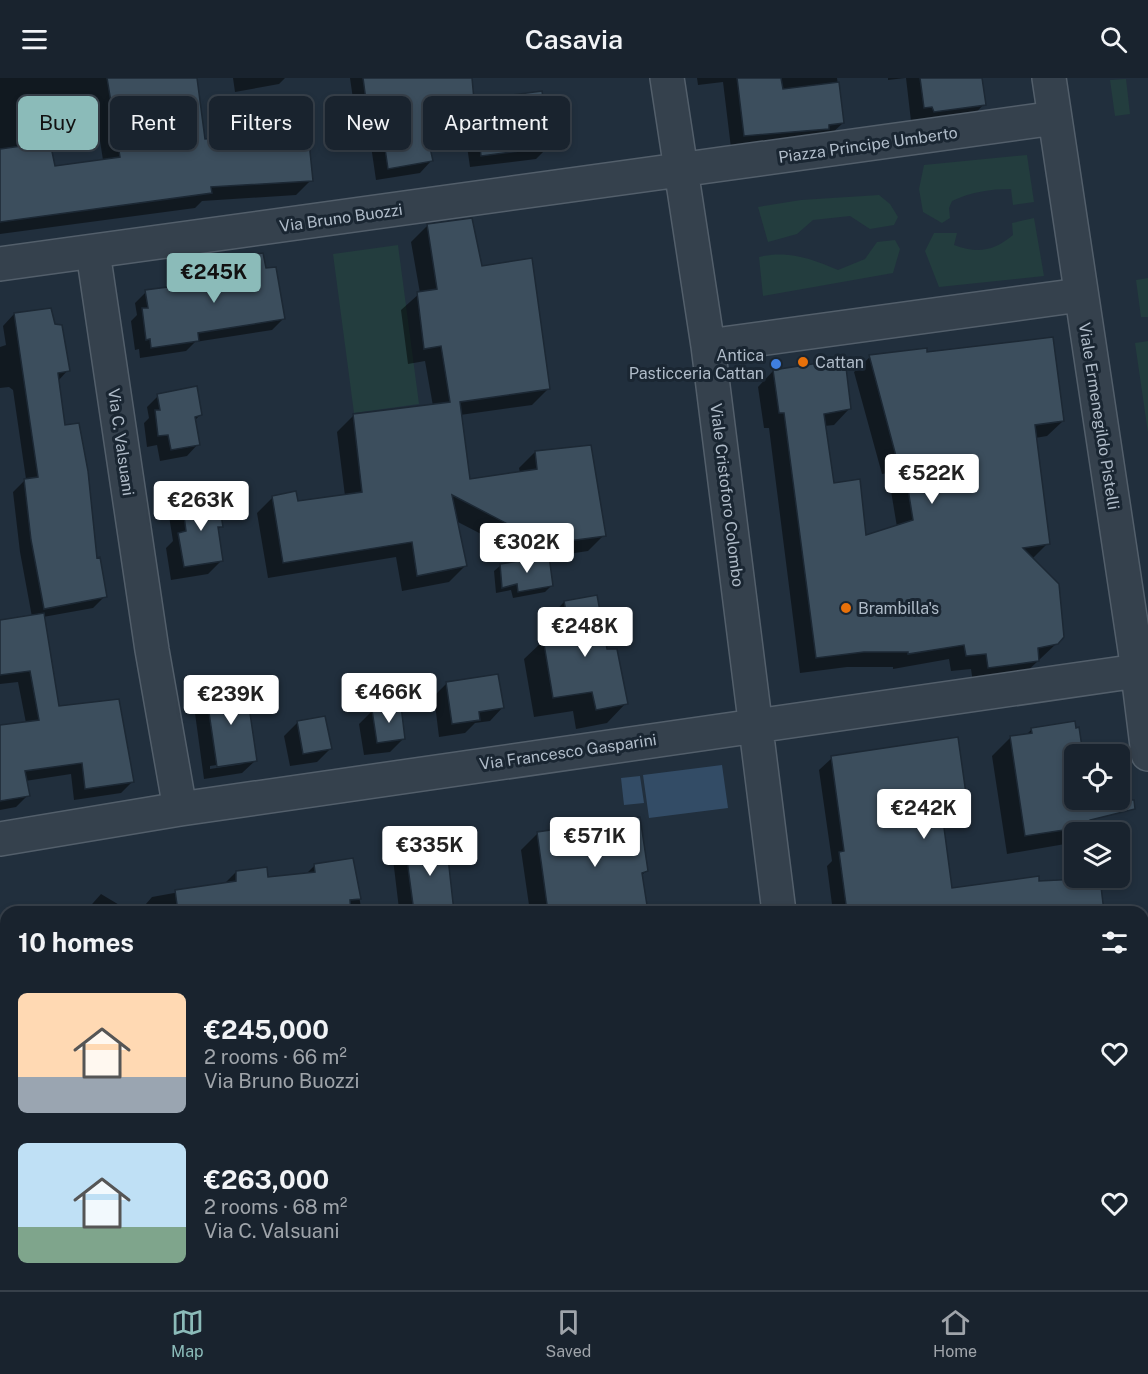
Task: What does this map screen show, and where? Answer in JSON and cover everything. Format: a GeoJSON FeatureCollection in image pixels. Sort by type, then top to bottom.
{"type":"FeatureCollection","features":[{"type":"Feature","properties":{"kind":"street","name":"Viale Cristoforo Colombo"},"geometry":{"type":"LineString","coordinates":[[668,78],[708,346],[778,906]]}},
{"type":"Feature","properties":{"kind":"street","name":"Viale Ermenegildo Pistelli"},"geometry":{"type":"LineString","coordinates":[[1049,78],[1148,754]]}},
{"type":"Feature","properties":{"kind":"street","name":"Piazza Principe Umberto"},"geometry":{"type":"LineString","coordinates":[[682,171],[1055,118]]}},
{"type":"Feature","properties":{"kind":"street","name":"Via Bruno Buozzi"},"geometry":{"type":"LineString","coordinates":[[0,264],[682,171]]}},
{"type":"Feature","properties":{"kind":"street","name":"Via C. Valsuani"},"geometry":{"type":"LineString","coordinates":[[93,252],[152,650],[180,809]]}},
{"type":"Feature","properties":{"kind":"street"},"geometry":{"type":"LineString","coordinates":[[708,346],[1080,295]]}},
{"type":"Feature","properties":{"kind":"street","name":"Via Francesco Gasparini"},"geometry":{"type":"LineString","coordinates":[[0,839],[180,809],[1137,671]]}},
{"type":"Feature","properties":{"kind":"green space"},"geometry":{"type":"Polygon","coordinates":[[[1126,79],[1130,114],[1115,116],[1110,80],[1126,79]]]}},
{"type":"Feature","properties":{"kind":"green space"},"geometry":{"type":"Polygon","coordinates":[[[1027,155],[1034,202],[1013,205],[1011,189],[996,190],[973,193],[952,201],[949,208],[950,218],[942,223],[923,212],[919,189],[924,165],[1027,155]]]}},
{"type":"Feature","properties":{"kind":"green space"},"geometry":{"type":"Polygon","coordinates":[[[879,195],[890,204],[898,217],[894,225],[870,229],[850,216],[813,220],[797,234],[768,242],[758,207],[801,200],[879,195]]]}},
{"type":"Feature","properties":{"kind":"green space"},"geometry":{"type":"Polygon","coordinates":[[[1034,218],[1044,276],[939,287],[925,251],[934,233],[957,233],[954,245],[963,248],[978,250],[992,248],[1013,235],[1012,223],[1034,218]]]}},
{"type":"Feature","properties":{"kind":"green space"},"geometry":{"type":"Polygon","coordinates":[[[895,240],[900,249],[893,273],[763,296],[759,257],[790,255],[809,259],[838,270],[865,259],[877,242],[895,240]]]}},
{"type":"Feature","properties":{"kind":"green space"},"geometry":{"type":"Polygon","coordinates":[[[398,245],[419,404],[354,413],[333,254],[398,245]]]}},
{"type":"Feature","properties":{"kind":"green space"},"geometry":{"type":"Polygon","coordinates":[[[1148,278],[1148,317],[1141,317],[1136,280],[1148,278]]]}},
{"type":"Feature","properties":{"kind":"green space"},"geometry":{"type":"Polygon","coordinates":[[[1148,341],[1148,433],[1135,343],[1148,341]]]}},
{"type":"Feature","properties":{"kind":"water"},"geometry":{"type":"Polygon","coordinates":[[[722,765],[728,808],[649,818],[643,775],[722,765]]]}},
{"type":"Feature","properties":{"kind":"water"},"geometry":{"type":"Polygon","coordinates":[[[640,776],[644,803],[624,805],[621,778],[640,776]]]}},
{"type":"Feature","properties":{"kind":"building"},"geometry":{"type":"Polygon","coordinates":[[[107,78],[197,78],[205,139],[209,139],[209,150],[310,150],[313,181],[211,187],[212,193],[0,222],[0,149],[18,146],[18,150],[52,150],[55,166],[120,157],[119,150],[197,150],[197,96],[110,96],[107,78]]]}},
{"type":"Feature","properties":{"kind":"building"},"geometry":{"type":"Polygon","coordinates":[[[363,78],[472,78],[474,96],[423,96],[423,150],[431,150],[433,161],[388,169],[385,150],[411,150],[411,96],[365,96],[363,78]]]}},
{"type":"Feature","properties":{"kind":"building"},"geometry":{"type":"Polygon","coordinates":[[[737,78],[781,78],[783,89],[839,82],[844,123],[829,125],[829,129],[744,136],[737,78]]]}},
{"type":"Feature","properties":{"kind":"building"},"geometry":{"type":"Polygon","coordinates":[[[920,78],[982,78],[986,105],[934,112],[932,107],[924,108],[920,78]]]}},
{"type":"Feature","properties":{"kind":"building"},"geometry":{"type":"Polygon","coordinates":[[[542,91],[543,96],[504,96],[542,91]]]}},
{"type":"Feature","properties":{"kind":"building"},"geometry":{"type":"Polygon","coordinates":[[[480,150],[527,150],[481,156],[480,150]]]}},
{"type":"Feature","properties":{"kind":"building"},"geometry":{"type":"Polygon","coordinates":[[[472,218],[482,266],[532,258],[550,389],[460,402],[470,479],[537,469],[535,451],[591,445],[606,536],[546,544],[452,495],[467,566],[417,576],[412,542],[283,563],[272,496],[296,491],[298,501],[362,492],[353,414],[450,402],[441,346],[424,349],[417,292],[437,289],[427,224],[472,218]]]}},
{"type":"Feature","properties":{"kind":"building"},"geometry":{"type":"Polygon","coordinates":[[[263,253],[266,268],[276,267],[285,319],[198,333],[199,341],[151,348],[150,339],[146,340],[142,308],[148,308],[145,290],[221,280],[221,277],[230,276],[227,258],[263,253]]]}},
{"type":"Feature","properties":{"kind":"building"},"geometry":{"type":"Polygon","coordinates":[[[51,308],[55,324],[62,325],[70,371],[58,373],[65,425],[79,423],[88,471],[97,558],[100,557],[107,597],[44,609],[31,540],[24,479],[38,477],[14,313],[51,308]]]}},
{"type":"Feature","properties":{"kind":"building"},"geometry":{"type":"Polygon","coordinates":[[[1053,337],[1064,421],[1035,425],[1050,544],[1023,548],[1059,584],[1064,637],[1058,644],[1038,648],[1039,661],[988,668],[986,654],[966,656],[964,645],[908,654],[908,652],[864,652],[816,658],[784,413],[779,413],[773,370],[845,359],[851,409],[824,414],[834,483],[860,479],[866,535],[913,520],[903,458],[897,460],[869,355],[927,348],[927,352],[1053,337]]]}},
{"type":"Feature","properties":{"kind":"building"},"geometry":{"type":"Polygon","coordinates":[[[197,386],[202,415],[195,417],[200,445],[171,450],[168,435],[158,436],[155,410],[160,410],[157,394],[197,386]]]}},
{"type":"Feature","properties":{"kind":"building"},"geometry":{"type":"Polygon","coordinates":[[[218,496],[223,527],[218,527],[223,561],[184,567],[178,533],[186,531],[182,501],[218,496]]]}},
{"type":"Feature","properties":{"kind":"building"},"geometry":{"type":"Polygon","coordinates":[[[549,556],[553,586],[518,592],[517,584],[502,588],[500,564],[549,556]]]}},
{"type":"Feature","properties":{"kind":"building"},"geometry":{"type":"Polygon","coordinates":[[[597,595],[607,649],[617,649],[628,704],[596,710],[592,692],[553,698],[543,638],[570,634],[564,601],[597,595]]]}},
{"type":"Feature","properties":{"kind":"building"},"geometry":{"type":"Polygon","coordinates":[[[44,613],[59,706],[119,699],[134,782],[85,789],[82,763],[25,771],[30,796],[0,801],[0,725],[39,720],[30,671],[0,675],[0,620],[44,613]]]}},
{"type":"Feature","properties":{"kind":"building"},"geometry":{"type":"Polygon","coordinates":[[[498,674],[504,708],[479,712],[480,720],[452,724],[446,682],[498,674]]]}},
{"type":"Feature","properties":{"kind":"building"},"geometry":{"type":"Polygon","coordinates":[[[246,686],[257,761],[217,767],[206,692],[246,686]]]}},
{"type":"Feature","properties":{"kind":"building"},"geometry":{"type":"Polygon","coordinates":[[[401,706],[405,739],[377,743],[372,710],[401,706]]]}},
{"type":"Feature","properties":{"kind":"building"},"geometry":{"type":"Polygon","coordinates":[[[325,716],[332,749],[303,754],[297,721],[325,716]]]}},
{"type":"Feature","properties":{"kind":"building"},"geometry":{"type":"Polygon","coordinates":[[[1075,721],[1076,728],[1079,727],[1082,744],[1064,744],[1064,810],[1130,810],[1130,800],[1134,800],[1135,809],[1090,820],[1090,822],[1064,822],[1064,830],[1025,836],[1010,736],[1032,733],[1031,728],[1075,721]]]}},
{"type":"Feature","properties":{"kind":"building"},"geometry":{"type":"Polygon","coordinates":[[[958,737],[967,801],[941,805],[952,888],[1039,876],[1039,881],[1064,880],[1064,888],[1101,888],[1103,906],[846,906],[839,852],[844,851],[831,756],[958,737]]]}},
{"type":"Feature","properties":{"kind":"building"},"geometry":{"type":"Polygon","coordinates":[[[640,817],[648,871],[642,873],[647,906],[547,906],[537,832],[640,817]]]}},
{"type":"Feature","properties":{"kind":"building"},"geometry":{"type":"Polygon","coordinates":[[[446,839],[453,906],[413,906],[405,845],[446,839]]]}},
{"type":"Feature","properties":{"kind":"building"},"geometry":{"type":"Polygon","coordinates":[[[353,858],[361,899],[350,900],[350,906],[177,906],[175,890],[236,881],[236,871],[267,867],[268,877],[315,872],[314,864],[353,858]]]}},
{"type":"Feature","properties":{"kind":"place","name":"Cattan"},"geometry":{"type":"Point","coordinates":[803,362]}},
{"type":"Feature","properties":{"kind":"place","name":"Antica Pasticceria Cattan"},"geometry":{"type":"Point","coordinates":[776,364]}},
{"type":"Feature","properties":{"kind":"place","name":"Brambilla's"},"geometry":{"type":"Point","coordinates":[846,608]}}]}
